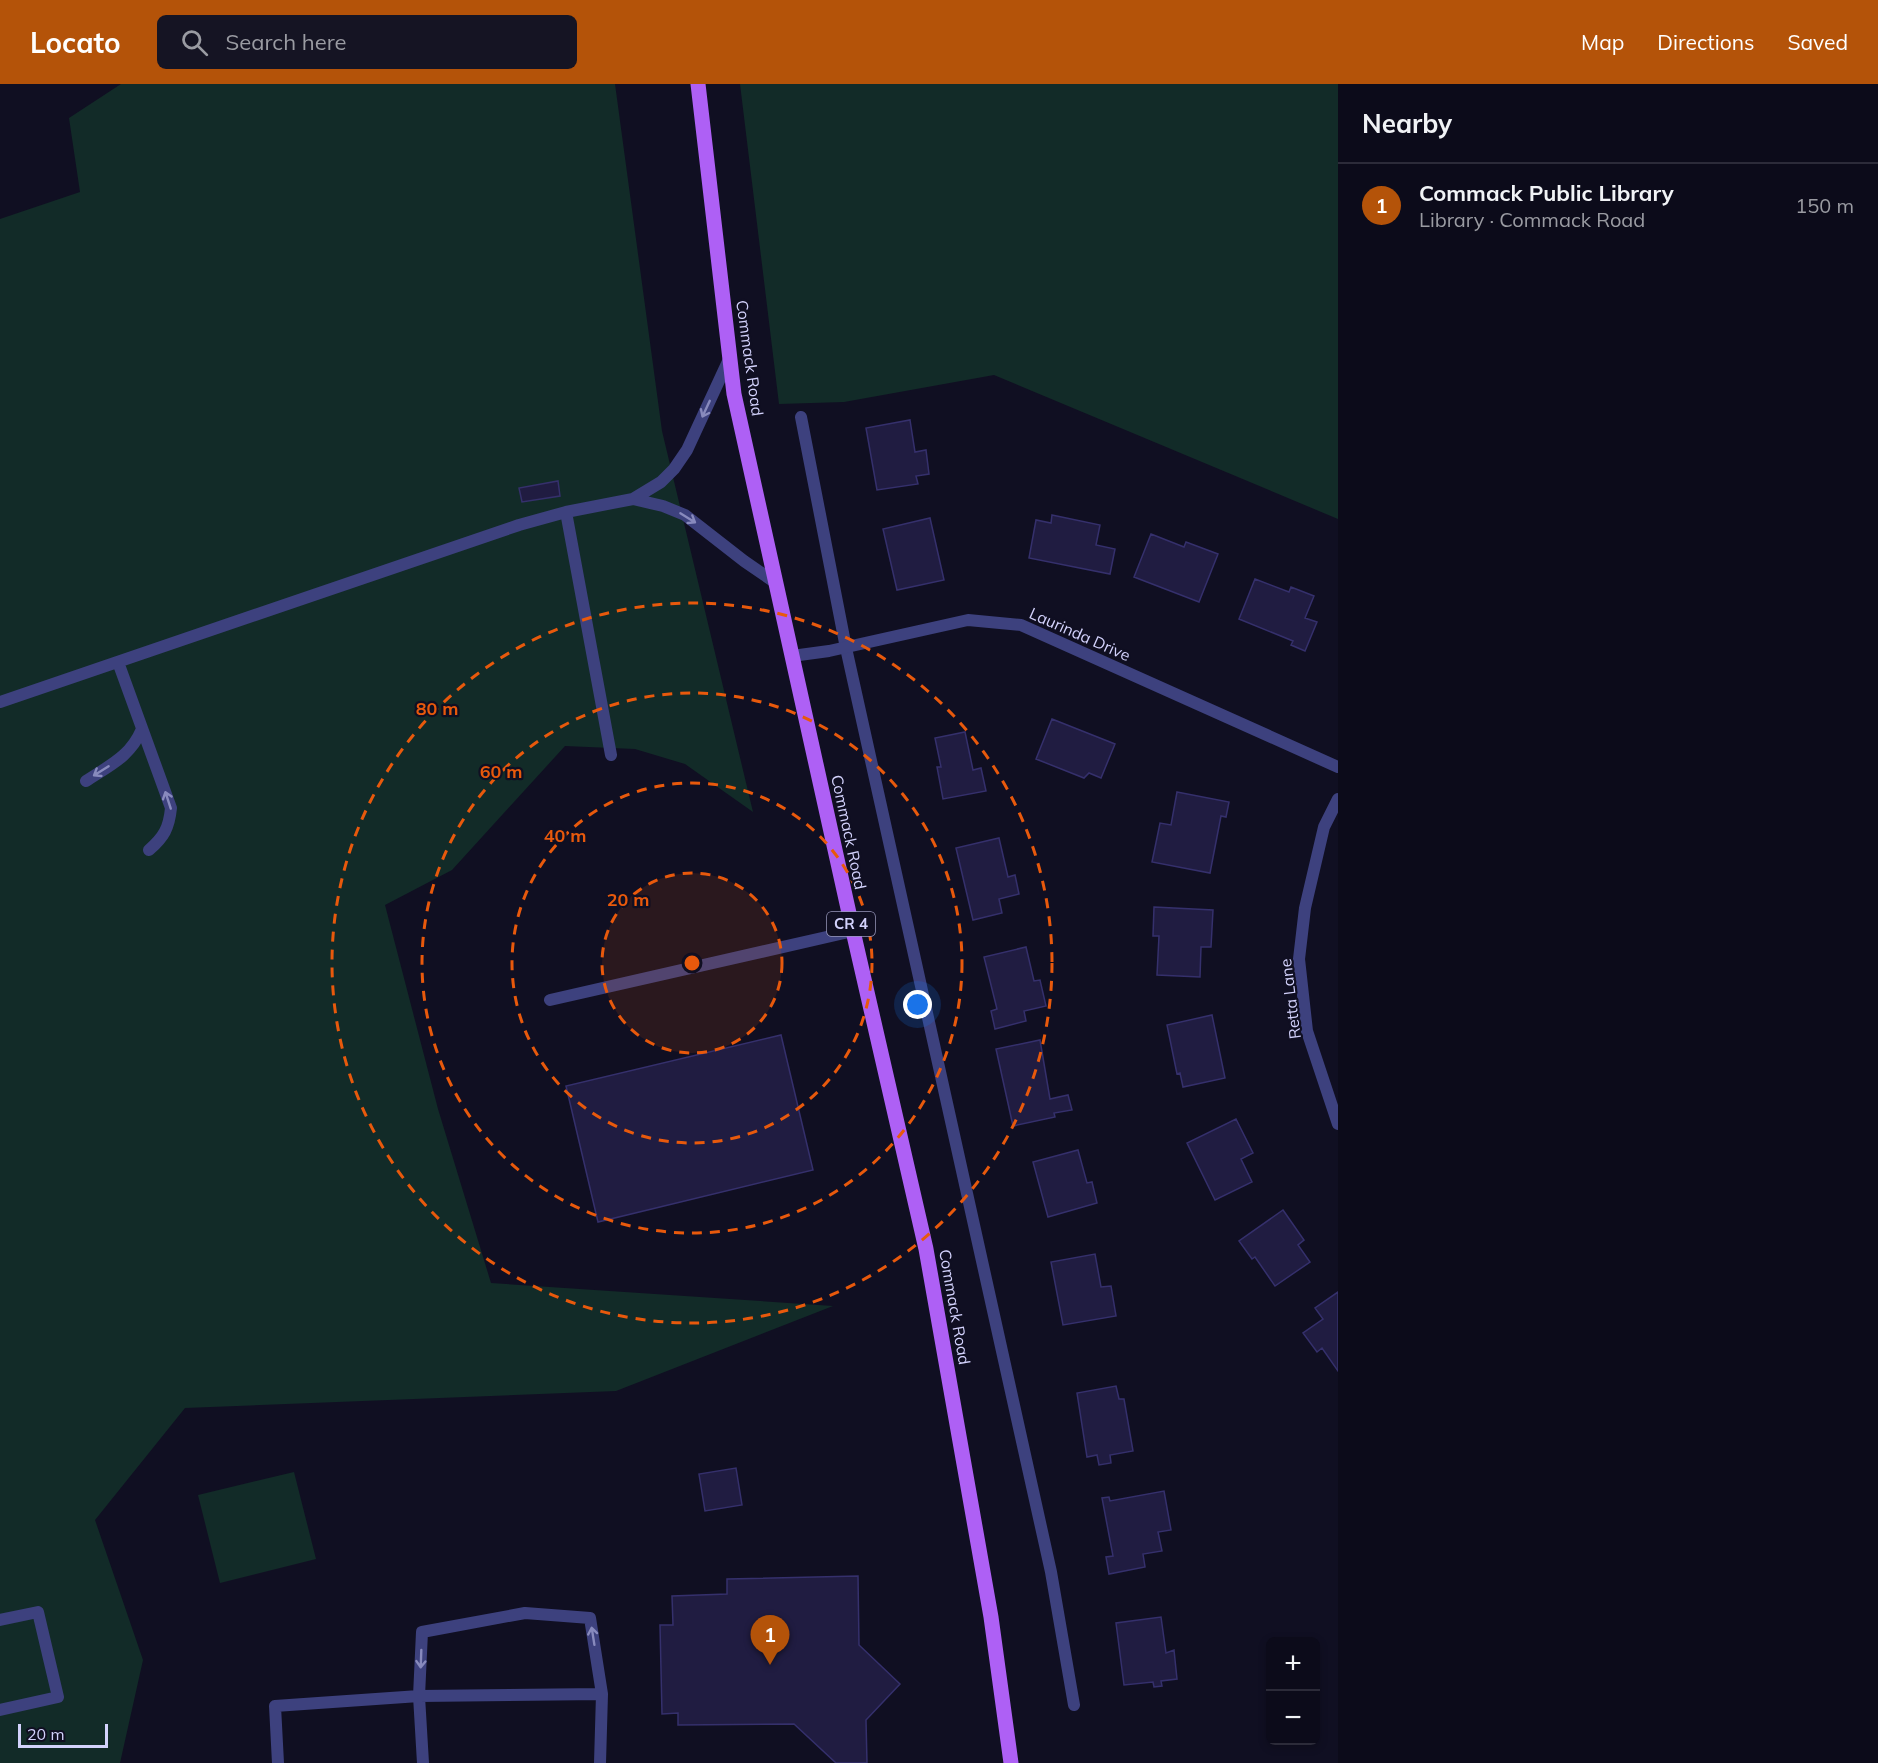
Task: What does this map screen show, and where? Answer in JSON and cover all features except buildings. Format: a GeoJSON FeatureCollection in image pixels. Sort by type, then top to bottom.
{"type":"FeatureCollection","features":[{"type":"Feature","properties":{"kind":"main road","name":"Commack Road"},"geometry":{"type":"LineString","coordinates":[[698,84],[734,394],[926,1249],[991,1617],[1011,1763]]}},
{"type":"Feature","properties":{"kind":"street"},"geometry":{"type":"LineString","coordinates":[[0,702],[519,525],[566,512],[633,499],[661,482],[680,461],[730,356]]}},
{"type":"Feature","properties":{"kind":"street"},"geometry":{"type":"LineString","coordinates":[[801,417],[846,648],[1051,1572],[1074,1705]]}},
{"type":"Feature","properties":{"kind":"street"},"geometry":{"type":"LineString","coordinates":[[633,499],[663,506],[685,515],[776,583]]}},
{"type":"Feature","properties":{"kind":"street"},"geometry":{"type":"LineString","coordinates":[[566,512],[611,755]]}},
{"type":"Feature","properties":{"kind":"street","name":"Laurinda Drive"},"geometry":{"type":"LineString","coordinates":[[792,656],[846,648],[969,620],[1021,625],[1338,767]]}},
{"type":"Feature","properties":{"kind":"street"},"geometry":{"type":"LineString","coordinates":[[118,662],[171,808],[170,825],[162,838],[149,850]]}},
{"type":"Feature","properties":{"kind":"street"},"geometry":{"type":"LineString","coordinates":[[86,781],[123,758],[135,745],[142,729]]}},
{"type":"Feature","properties":{"kind":"street","name":"Retta Lane"},"geometry":{"type":"LineString","coordinates":[[1338,799],[1324,827],[1305,908],[1299,959],[1307,1031],[1338,1124]]}},
{"type":"Feature","properties":{"kind":"street"},"geometry":{"type":"LineString","coordinates":[[550,1000],[853,931]]}},
{"type":"Feature","properties":{"kind":"street"},"geometry":{"type":"LineString","coordinates":[[0,1620],[38,1612],[58,1696],[0,1710]]}},
{"type":"Feature","properties":{"kind":"street"},"geometry":{"type":"LineString","coordinates":[[423,1763],[420,1696],[422,1632],[525,1612],[590,1618],[602,1694],[600,1763]]}},
{"type":"Feature","properties":{"kind":"street"},"geometry":{"type":"LineString","coordinates":[[278,1763],[275,1706],[420,1696],[602,1694]]}},
{"type":"Feature","properties":{"kind":"green space"},"geometry":{"type":"Polygon","coordinates":[[[121,84],[615,84],[662,431],[753,812],[685,764],[635,749],[565,746],[452,870],[385,905],[438,1109],[491,1283],[833,1306],[616,1391],[185,1408],[95,1520],[143,1660],[120,1763],[0,1763],[0,219],[80,192],[69,118],[121,84]]]}},
{"type":"Feature","properties":{"kind":"green space"},"geometry":{"type":"Polygon","coordinates":[[[740,84],[1338,84],[1338,519],[994,375],[844,402],[779,404],[740,84]]]}},
{"type":"Feature","properties":{"kind":"green space"},"geometry":{"type":"Polygon","coordinates":[[[294,1472],[316,1559],[220,1583],[198,1495],[294,1472]]]}},
{"type":"Feature","properties":{"kind":"place","name":"Commack Public Library"},"geometry":{"type":"Point","coordinates":[770,1665]}}]}
